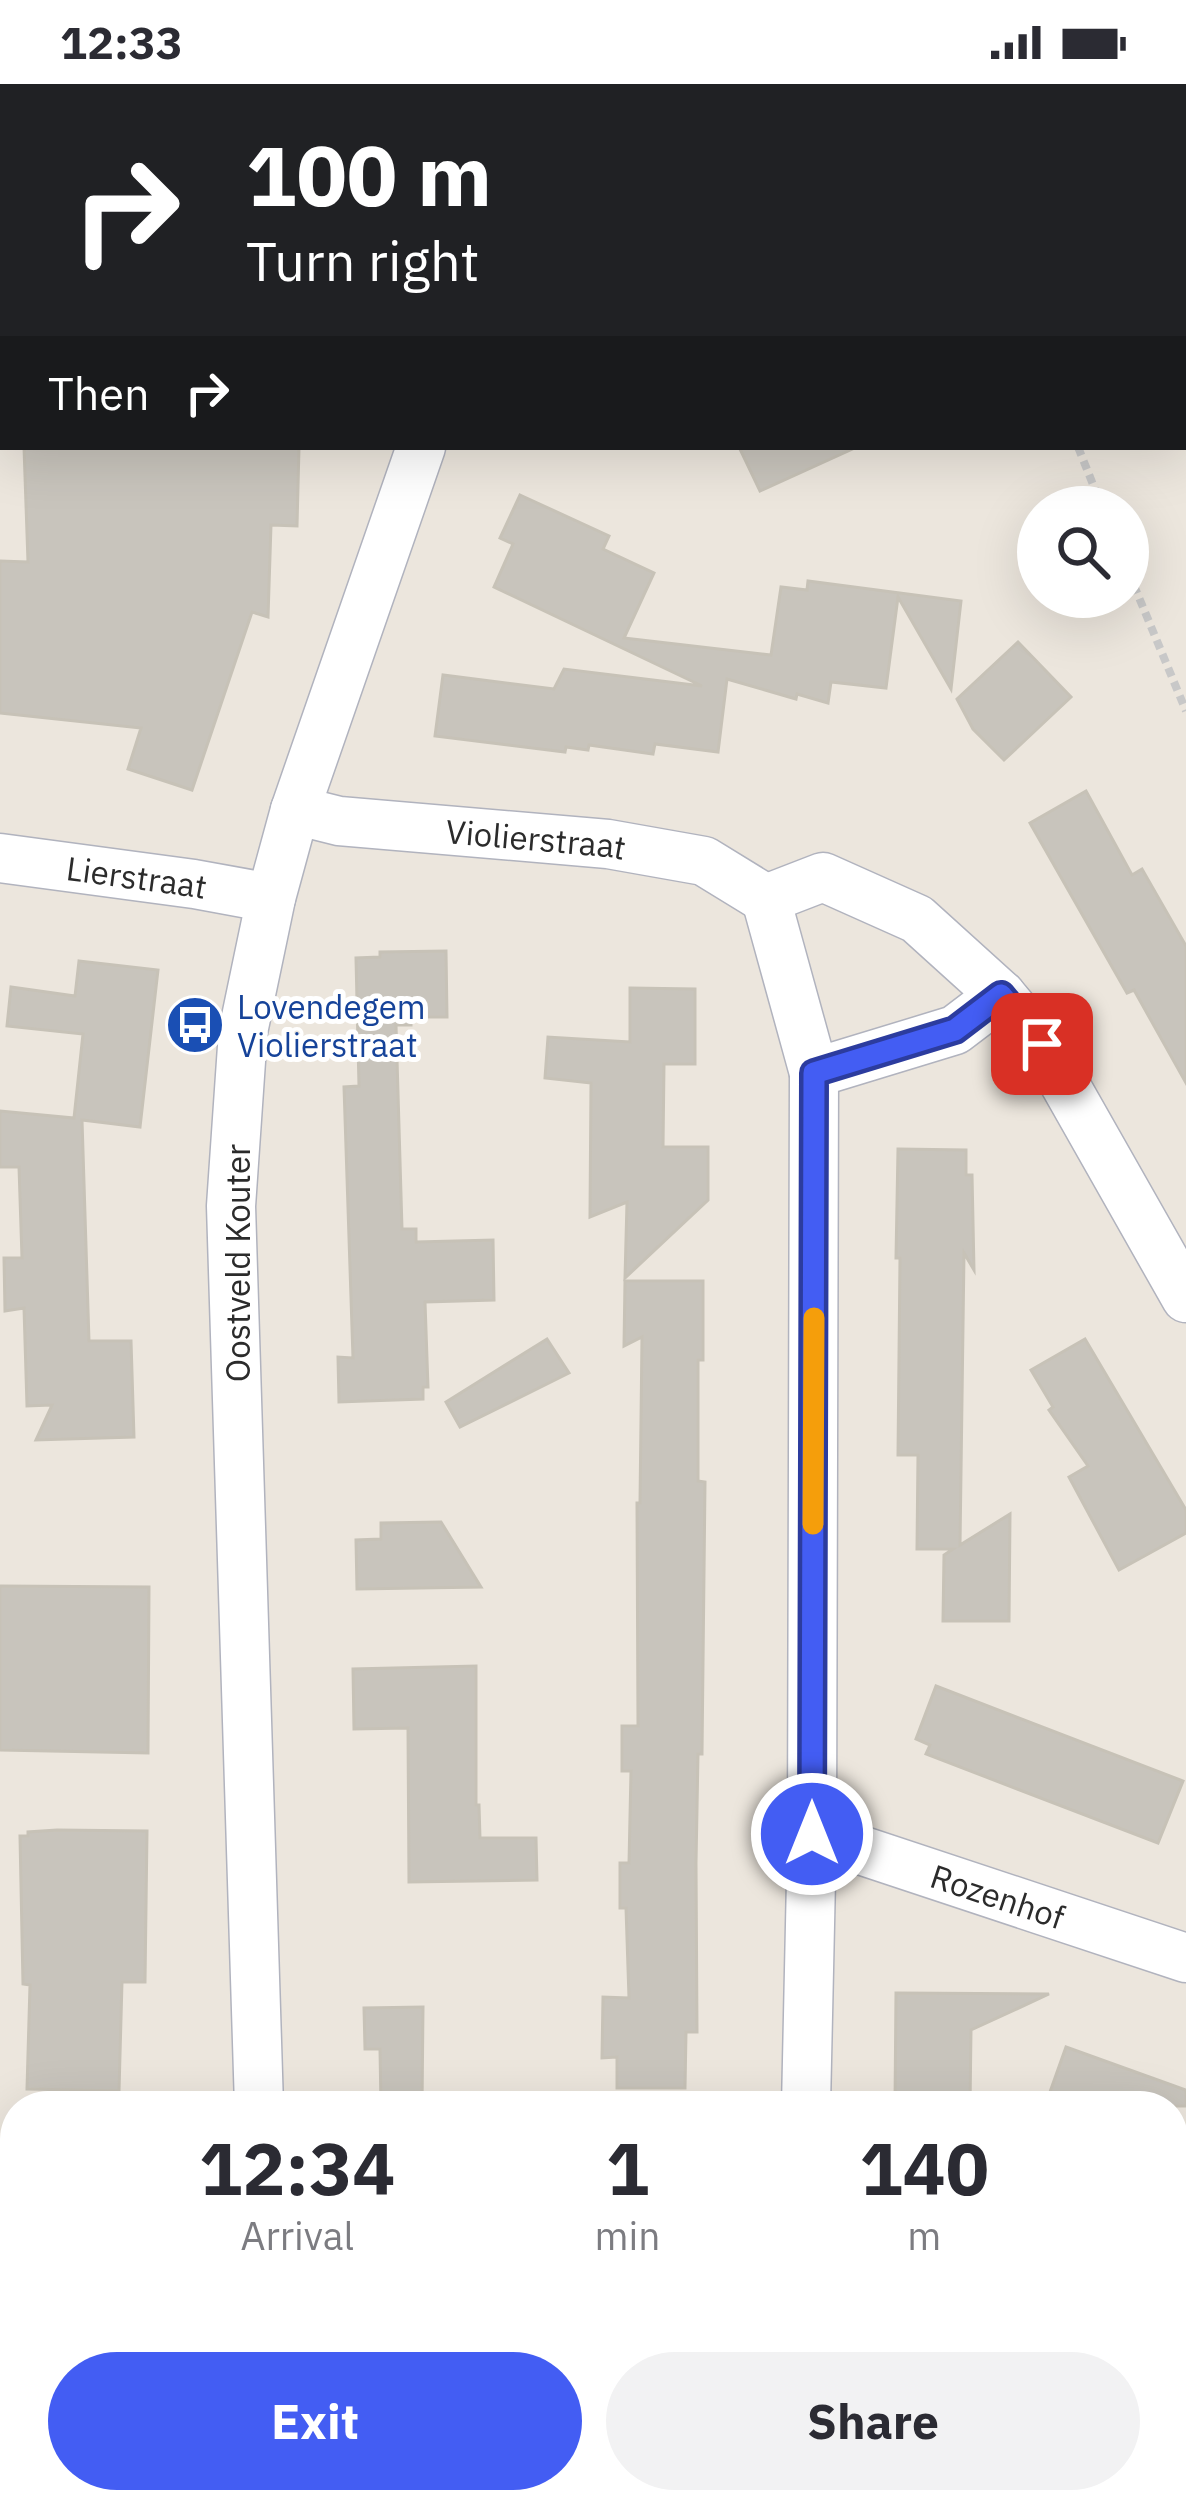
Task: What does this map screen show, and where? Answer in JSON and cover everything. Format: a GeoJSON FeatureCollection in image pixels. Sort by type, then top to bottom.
{"type":"FeatureCollection","features":[{"type":"Feature","properties":{"kind":"street","name":"Oostveld Kouter"},"geometry":{"type":"LineString","coordinates":[[259,2091],[231,1206],[243,1032],[295,809],[420,450]]}},
{"type":"Feature","properties":{"kind":"street","name":"Violierstraat"},"geometry":{"type":"LineString","coordinates":[[295,809],[339,821],[608,844],[704,861],[766,899]]}},
{"type":"Feature","properties":{"kind":"street","name":"Lierstraat"},"geometry":{"type":"LineString","coordinates":[[0,858],[271,898]]}},
{"type":"Feature","properties":{"kind":"street"},"geometry":{"type":"LineString","coordinates":[[806,2091],[812,1834],[814,1073],[766,899],[823,877],[917,919],[1001,995],[1042,1044],[1186,1298]]}},
{"type":"Feature","properties":{"kind":"street"},"geometry":{"type":"LineString","coordinates":[[814,1073],[955,1030],[1001,995]]}},
{"type":"Feature","properties":{"kind":"street","name":"Rozenhof"},"geometry":{"type":"LineString","coordinates":[[812,1834],[1186,1958]]}},
{"type":"Feature","properties":{"kind":"path"},"geometry":{"type":"LineString","coordinates":[[1079,450],[1094,486]]}},
{"type":"Feature","properties":{"kind":"path"},"geometry":{"type":"LineString","coordinates":[[1147,618],[1186,712]]}},
{"type":"Feature","properties":{"kind":"building"},"geometry":{"type":"Polygon","coordinates":[[[24,450],[299,450],[297,526],[271,525],[268,617],[252,612],[192,790],[128,769],[141,728],[0,713],[0,561],[28,562],[24,450]]]}},
{"type":"Feature","properties":{"kind":"building"},"geometry":{"type":"Polygon","coordinates":[[[740,450],[850,450],[760,491],[740,450]]]}},
{"type":"Feature","properties":{"kind":"building"},"geometry":{"type":"Polygon","coordinates":[[[520,495],[609,536],[603,549],[654,573],[624,638],[771,655],[781,587],[807,590],[808,581],[961,601],[951,689],[898,597],[886,688],[831,682],[828,703],[727,679],[718,752],[655,744],[653,754],[589,745],[588,750],[566,747],[565,752],[435,736],[443,675],[554,689],[564,669],[702,686],[494,587],[513,544],[500,538],[520,495]]]}},
{"type":"Feature","properties":{"kind":"building"},"geometry":{"type":"Polygon","coordinates":[[[1018,642],[1071,697],[1004,760],[973,729],[957,699],[1018,642]]]}},
{"type":"Feature","properties":{"kind":"building"},"geometry":{"type":"Polygon","coordinates":[[[1086,791],[1132,875],[1142,869],[1186,946],[1186,1083],[1134,990],[1127,993],[1030,823],[1086,791]]]}},
{"type":"Feature","properties":{"kind":"building"},"geometry":{"type":"Polygon","coordinates":[[[446,951],[447,1017],[411,1017],[411,1025],[396,1025],[402,1229],[416,1229],[416,1242],[493,1240],[494,1300],[425,1302],[428,1387],[423,1387],[423,1399],[339,1402],[338,1357],[353,1358],[344,1087],[359,1086],[356,958],[380,957],[380,952],[446,951]]]}},
{"type":"Feature","properties":{"kind":"building"},"geometry":{"type":"Polygon","coordinates":[[[79,961],[158,970],[140,1127],[82,1120],[89,1341],[131,1341],[134,1437],[36,1440],[52,1405],[27,1406],[24,1308],[5,1311],[4,1258],[22,1258],[19,1167],[0,1167],[0,1111],[74,1118],[83,1034],[7,1026],[11,987],[75,996],[79,961]]]}},
{"type":"Feature","properties":{"kind":"building"},"geometry":{"type":"Polygon","coordinates":[[[630,988],[695,989],[695,1064],[664,1064],[663,1147],[708,1147],[708,1200],[625,1278],[627,1202],[590,1217],[591,1083],[545,1078],[548,1037],[630,1042],[630,988]]]}},
{"type":"Feature","properties":{"kind":"building"},"geometry":{"type":"Polygon","coordinates":[[[898,1149],[966,1150],[966,1175],[972,1175],[974,1270],[964,1253],[960,1545],[1010,1514],[1009,1621],[943,1621],[944,1555],[953,1549],[917,1549],[918,1455],[898,1455],[898,1149]]]}},
{"type":"Feature","properties":{"kind":"building"},"geometry":{"type":"Polygon","coordinates":[[[625,1281],[703,1281],[703,1360],[698,1360],[698,1481],[705,1482],[697,2032],[686,2032],[685,2088],[617,2088],[617,2057],[602,2058],[603,1997],[629,1998],[620,1863],[629,1863],[631,1771],[622,1771],[622,1726],[638,1726],[642,1337],[624,1346],[625,1281]]]}},
{"type":"Feature","properties":{"kind":"building"},"geometry":{"type":"Polygon","coordinates":[[[547,1339],[569,1373],[460,1427],[446,1402],[547,1339]]]}},
{"type":"Feature","properties":{"kind":"building"},"geometry":{"type":"Polygon","coordinates":[[[1085,1339],[1186,1510],[1186,1533],[1119,1570],[1069,1477],[1088,1466],[1049,1410],[1053,1407],[1031,1370],[1085,1339]]]}},
{"type":"Feature","properties":{"kind":"building"},"geometry":{"type":"Polygon","coordinates":[[[441,1522],[481,1587],[357,1589],[356,1540],[381,1539],[381,1523],[441,1522]]]}},
{"type":"Feature","properties":{"kind":"building"},"geometry":{"type":"Polygon","coordinates":[[[0,1586],[149,1587],[148,1753],[0,1750],[0,1586]]]}},
{"type":"Feature","properties":{"kind":"building"},"geometry":{"type":"Polygon","coordinates":[[[476,1666],[480,1838],[536,1838],[537,1880],[409,1882],[408,1728],[354,1729],[353,1669],[476,1666]]]}},
{"type":"Feature","properties":{"kind":"building"},"geometry":{"type":"Polygon","coordinates":[[[936,1686],[1183,1781],[1158,1843],[926,1754],[930,1745],[916,1739],[936,1686]]]}},
{"type":"Feature","properties":{"kind":"building"},"geometry":{"type":"Polygon","coordinates":[[[57,1830],[147,1831],[145,1982],[122,1982],[119,2091],[27,2089],[30,1985],[23,1984],[20,1836],[57,1830]]]}},
{"type":"Feature","properties":{"kind":"building"},"geometry":{"type":"Polygon","coordinates":[[[896,1993],[1049,1994],[971,2030],[970,2091],[895,2091],[896,1993]]]}},
{"type":"Feature","properties":{"kind":"building"},"geometry":{"type":"Polygon","coordinates":[[[423,2007],[422,2091],[381,2091],[380,2049],[365,2049],[364,2008],[423,2007]]]}},
{"type":"Feature","properties":{"kind":"building"},"geometry":{"type":"Polygon","coordinates":[[[1066,2047],[1186,2090],[1186,2091],[1050,2091],[1066,2047]]]}},
{"type":"Feature","properties":{"kind":"slow traffic"},"geometry":{"type":"LineString","coordinates":[[813,1524],[814,1318]]}},
{"type":"Feature","properties":{"kind":"place","name":"Lovendegem Violierstraat"},"geometry":{"type":"Point","coordinates":[195,1025]}},
{"type":"Feature","properties":{"kind":"route"},"geometry":{"type":"LineString","coordinates":[[812,1834],[814,1073],[955,1030],[1001,995],[1042,1044]]}}]}
